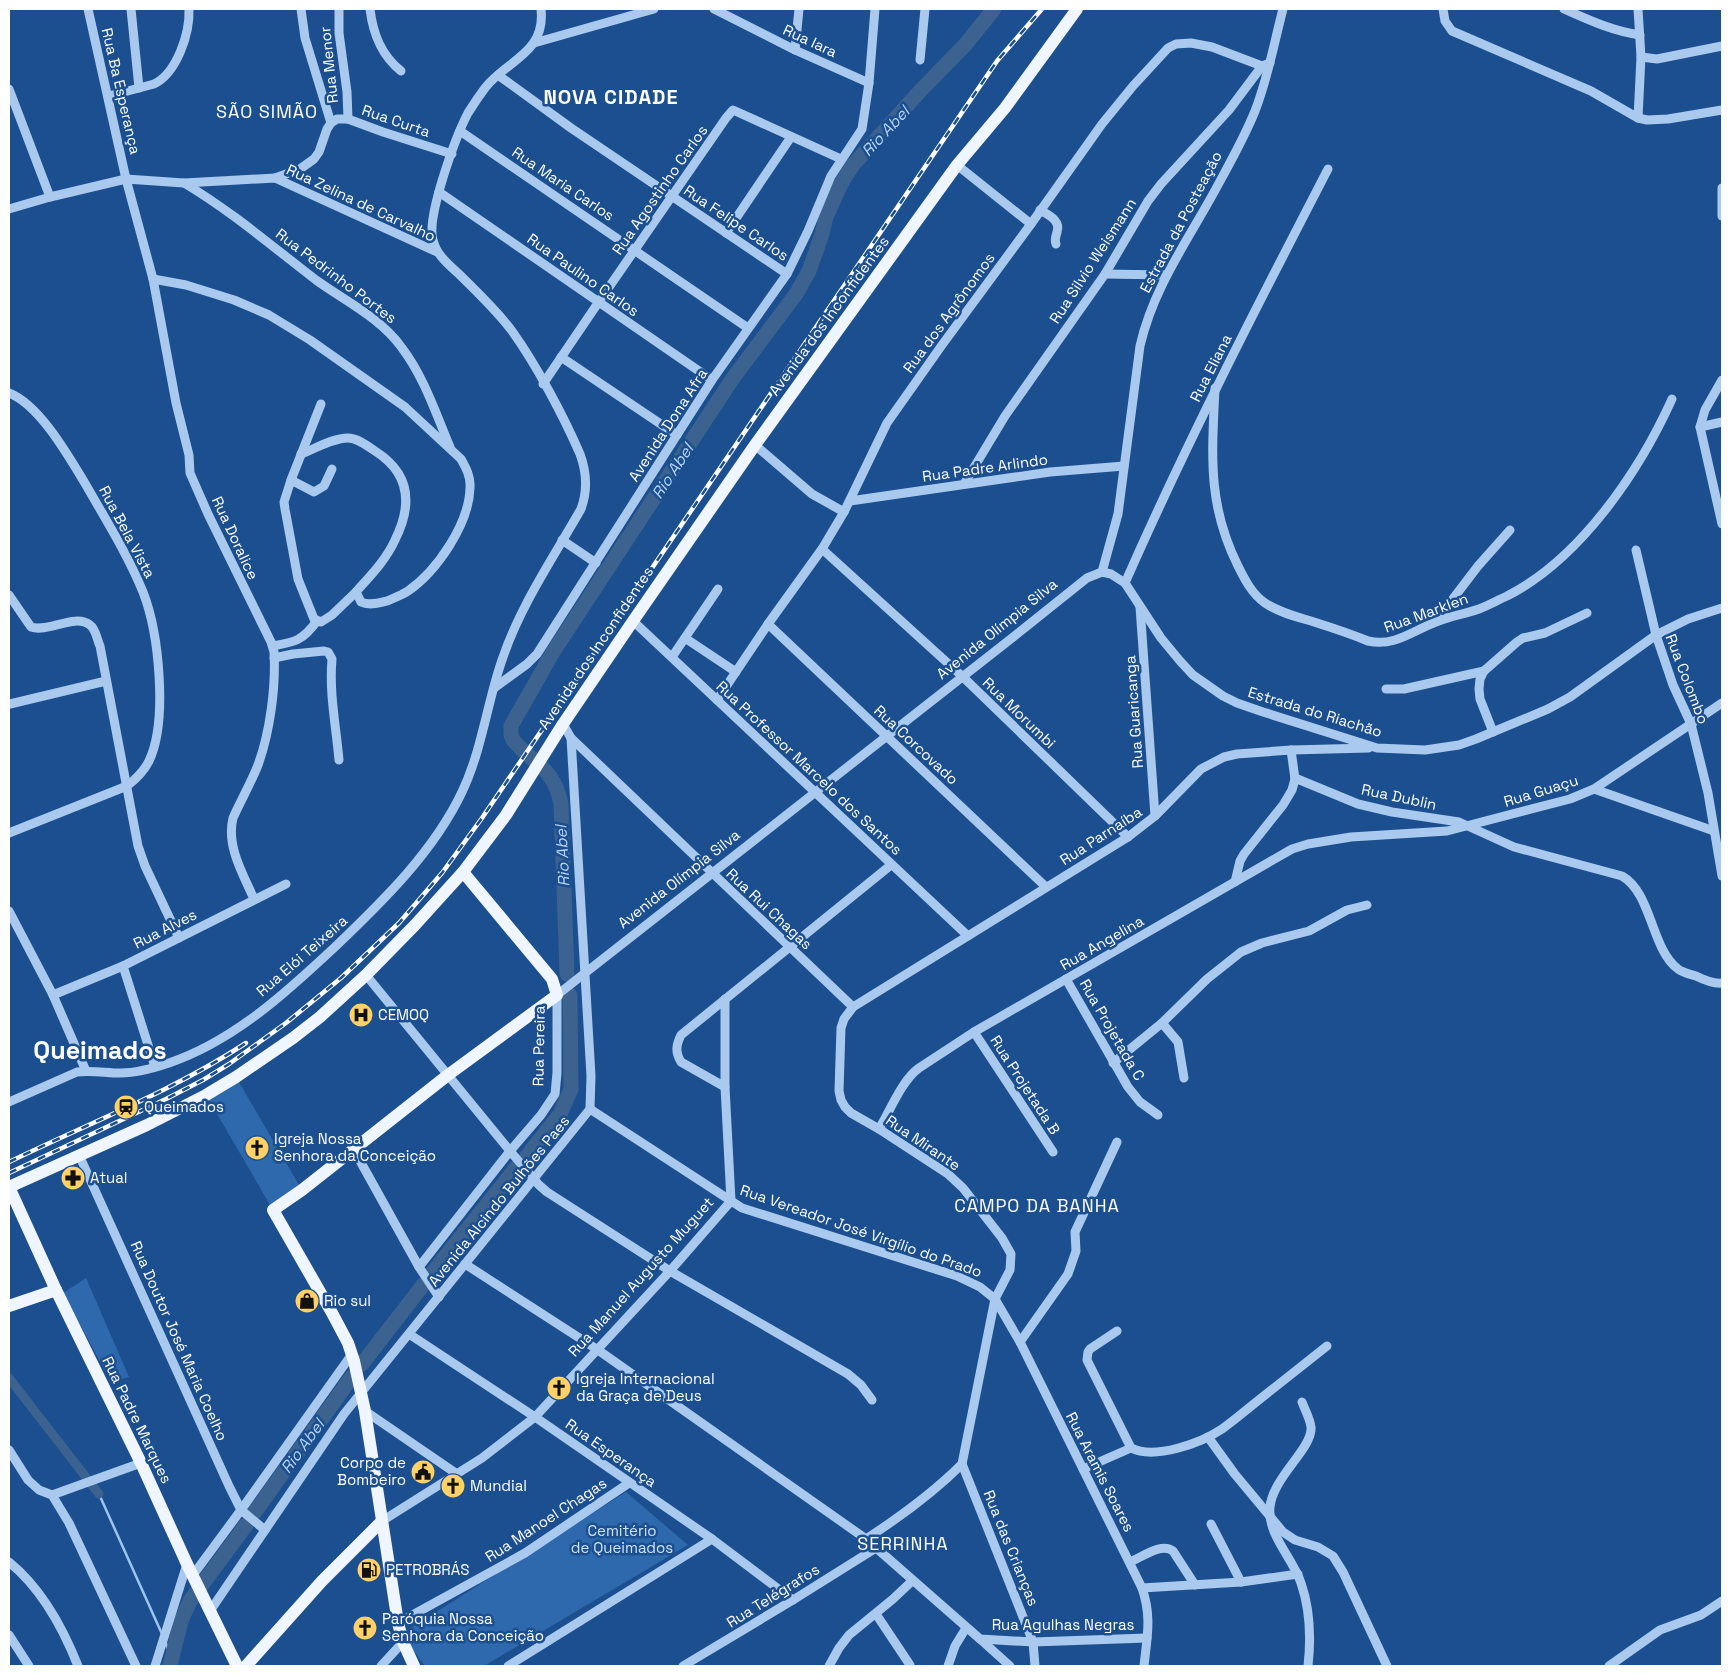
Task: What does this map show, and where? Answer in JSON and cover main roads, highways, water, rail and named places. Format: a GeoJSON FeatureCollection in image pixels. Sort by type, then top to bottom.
{"type":"FeatureCollection","features":[{"type":"Feature","properties":{"kind":"main road","name":"Avenida dos Inconfidentes"},"geometry":{"type":"LineString","coordinates":[[9,1187],[147,1125],[206,1095],[236,1077],[293,1038],[366,975],[416,925],[463,872],[506,815],[563,724],[755,445],[957,165],[1005,108],[1077,9]]}},
{"type":"Feature","properties":{"kind":"main road","name":"Rua Pereira"},"geometry":{"type":"LineString","coordinates":[[463,872],[552,979],[560,993]]}},
{"type":"Feature","properties":{"kind":"main road","name":"Avenida Olímpia Silva"},"geometry":{"type":"LineString","coordinates":[[382,1521],[361,1387],[353,1357],[332,1311],[273,1210],[354,1150],[448,1075],[560,993]]}},
{"type":"Feature","properties":{"kind":"main road","name":"Rua Padre Marques"},"geometry":{"type":"LineString","coordinates":[[9,1187],[56,1290],[141,1463],[191,1573],[237,1666]]}},
{"type":"Feature","properties":{"kind":"main road"},"geometry":{"type":"LineString","coordinates":[[9,1306],[56,1290]]}},
{"type":"Feature","properties":{"kind":"main road"},"geometry":{"type":"LineString","coordinates":[[382,1521],[398,1623],[403,1642],[414,1666]]}},
{"type":"Feature","properties":{"kind":"main road","name":"Rua Manuel Augusto Muguet"},"geometry":{"type":"LineString","coordinates":[[246,1666],[322,1581],[382,1521]]}},
{"type":"Feature","properties":{"kind":"waterway","name":"Rio Abel"},"geometry":{"type":"LineString","coordinates":[[567,974],[561,804],[554,782],[513,740],[511,726],[553,652],[733,378],[796,294],[809,271],[826,217],[842,182],[853,165],[965,45],[994,9]]}},
{"type":"Feature","properties":{"kind":"waterway","name":"Rio Abel"},"geometry":{"type":"LineString","coordinates":[[527,1156],[560,1114],[571,1089],[570,995]]}},
{"type":"Feature","properties":{"kind":"waterway","name":"Rio Abel"},"geometry":{"type":"LineString","coordinates":[[433,1272],[516,1168]]}},
{"type":"Feature","properties":{"kind":"waterway","name":"Rio Abel"},"geometry":{"type":"LineString","coordinates":[[362,1364],[423,1285]]}},
{"type":"Feature","properties":{"kind":"waterway"},"geometry":{"type":"LineString","coordinates":[[9,1378],[99,1494]]}},
{"type":"Feature","properties":{"kind":"waterway","name":"Rio Abel"},"geometry":{"type":"LineString","coordinates":[[254,1513],[351,1378]]}},
{"type":"Feature","properties":{"kind":"waterway"},"geometry":{"type":"LineString","coordinates":[[99,1494],[162,1634]]}},
{"type":"Feature","properties":{"kind":"waterway","name":"Rio Abel"},"geometry":{"type":"LineString","coordinates":[[170,1666],[181,1621],[190,1601],[246,1525]]}},
{"type":"Feature","properties":{"kind":"waterway"},"geometry":{"type":"LineString","coordinates":[[165,1641],[172,1659]]}},
{"type":"Feature","properties":{"kind":"railway"},"geometry":{"type":"LineString","coordinates":[[9,1173],[166,1099],[229,1064],[286,1023],[341,978],[399,923],[442,873],[482,818],[997,61],[1042,9]]}},
{"type":"Feature","properties":{"kind":"railway"},"geometry":{"type":"LineString","coordinates":[[9,1162],[159,1092],[246,1043]]}},
{"type":"Feature","properties":{"kind":"place","name":"CEMOQ"},"geometry":{"type":"Point","coordinates":[361,1015]}},
{"type":"Feature","properties":{"kind":"place","name":"Queimados"},"geometry":{"type":"Point","coordinates":[126,1107]}},
{"type":"Feature","properties":{"kind":"place","name":"Igreja Nossa Senhora da Conceição"},"geometry":{"type":"Point","coordinates":[257,1148]}},
{"type":"Feature","properties":{"kind":"place","name":"Atual"},"geometry":{"type":"Point","coordinates":[73,1178]}},
{"type":"Feature","properties":{"kind":"place","name":"Rio sul"},"geometry":{"type":"Point","coordinates":[307,1301]}},
{"type":"Feature","properties":{"kind":"place","name":"Igreja Internacional da Graça de Deus"},"geometry":{"type":"Point","coordinates":[559,1388]}},
{"type":"Feature","properties":{"kind":"place","name":"Corpo de Bombeiro"},"geometry":{"type":"Point","coordinates":[423,1472]}},
{"type":"Feature","properties":{"kind":"place","name":"Mundial"},"geometry":{"type":"Point","coordinates":[453,1486]}},
{"type":"Feature","properties":{"kind":"place","name":"PETROBRÁS"},"geometry":{"type":"Point","coordinates":[369,1570]}},
{"type":"Feature","properties":{"kind":"place","name":"Paróquia Nossa Senhora da Conceição"},"geometry":{"type":"Point","coordinates":[365,1628]}},
{"type":"Feature","properties":{"kind":"district","name":"NOVA CIDADE"},"geometry":{"type":"Point","coordinates":[611,97]}},
{"type":"Feature","properties":{"kind":"district","name":"SÃO SIMÃO"},"geometry":{"type":"Point","coordinates":[267,112]}},
{"type":"Feature","properties":{"kind":"district","name":"Queimados"},"geometry":{"type":"Point","coordinates":[100,1050]}},
{"type":"Feature","properties":{"kind":"district","name":"CAMPO DA BANHA"},"geometry":{"type":"Point","coordinates":[1037,1206]}},
{"type":"Feature","properties":{"kind":"district","name":"SERRINHA"},"geometry":{"type":"Point","coordinates":[903,1544]}},
{"type":"Feature","properties":{"kind":"park label","name":"Cemitério de Queimados"},"geometry":{"type":"Point","coordinates":[622,1540]}}]}
